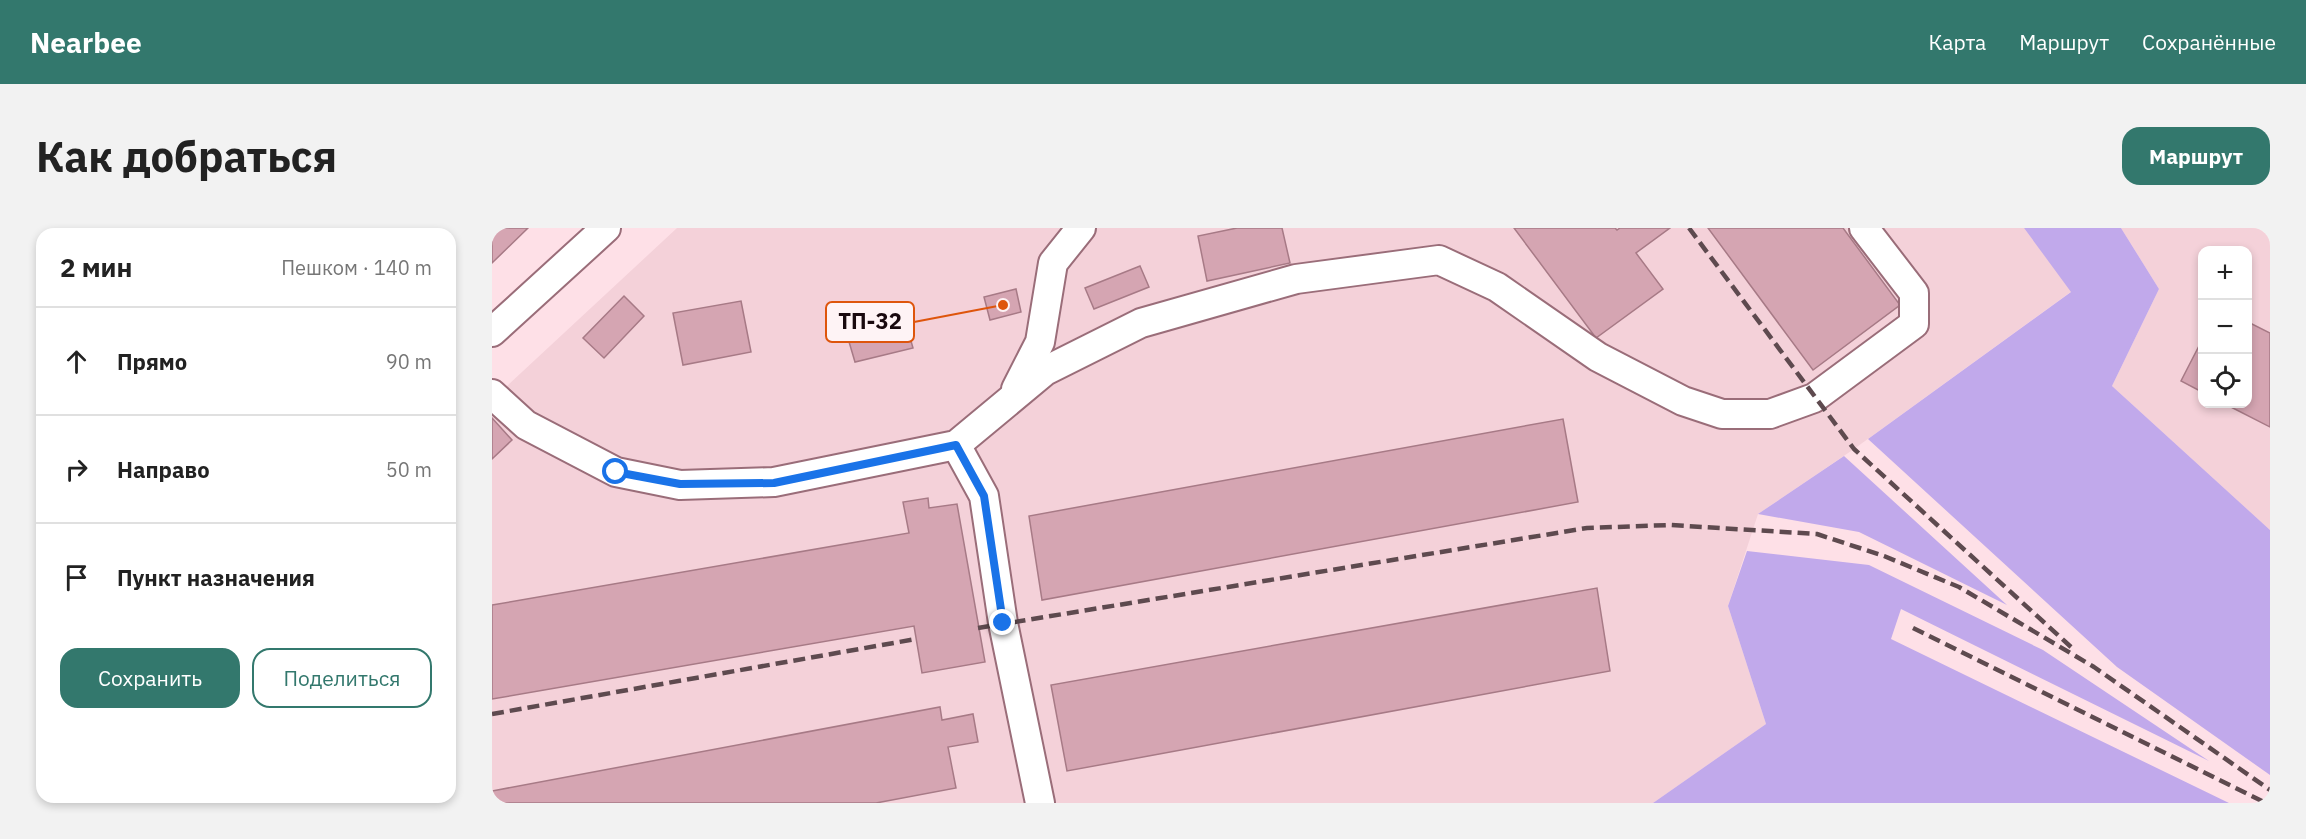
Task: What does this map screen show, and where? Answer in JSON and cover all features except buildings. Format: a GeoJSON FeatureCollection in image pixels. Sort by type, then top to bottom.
{"type":"FeatureCollection","features":[{"type":"Feature","properties":{"kind":"street"},"geometry":{"type":"LineString","coordinates":[[492,332],[606,228]]}},
{"type":"Feature","properties":{"kind":"street"},"geometry":{"type":"LineString","coordinates":[[1010,401],[1040,342],[1053,263],[1082,228]]}},
{"type":"Feature","properties":{"kind":"street"},"geometry":{"type":"LineString","coordinates":[[492,394],[526,425],[616,472],[680,484],[774,483],[956,445],[1045,371],[1141,323],[1296,279],[1439,260],[1497,286],[1598,357],[1683,401],[1722,414],[1770,414],[1814,398],[1914,324],[1914,293],[1864,228]]}},
{"type":"Feature","properties":{"kind":"street"},"geometry":{"type":"LineString","coordinates":[[956,445],[984,496],[1003,623],[1040,803]]}},
{"type":"Feature","properties":{"kind":"shaded area"},"geometry":{"type":"Polygon","coordinates":[[[677,228],[2024,228],[2072,291],[1854,449],[1758,514],[1728,606],[1766,724],[1653,803],[492,803],[492,400],[677,228]]]}},
{"type":"Feature","properties":{"kind":"shaded area"},"geometry":{"type":"Polygon","coordinates":[[[2024,228],[2121,228],[2159,289],[2112,386],[2270,530],[2270,775],[2117,667],[1868,439],[2071,292],[2024,228]]]}},
{"type":"Feature","properties":{"kind":"shaded area"},"geometry":{"type":"Polygon","coordinates":[[[2121,228],[2270,228],[2270,530],[2112,386],[2159,289],[2121,228]]]}},
{"type":"Feature","properties":{"kind":"shaded area"},"geometry":{"type":"Polygon","coordinates":[[[1844,456],[2007,605],[1859,532],[1758,514],[1844,456]]]}},
{"type":"Feature","properties":{"kind":"shaded area"},"geometry":{"type":"Polygon","coordinates":[[[1747,551],[1869,565],[2043,650],[2209,761],[1901,609],[1891,639],[2229,803],[1653,803],[1766,724],[1728,606],[1747,551]]]}},
{"type":"Feature","properties":{"kind":"railway"},"geometry":{"type":"LineString","coordinates":[[1689,228],[1854,449],[2071,647]]}},
{"type":"Feature","properties":{"kind":"railway"},"geometry":{"type":"LineString","coordinates":[[978,628],[1587,528],[1670,525],[1817,534],[1884,556],[1959,587],[2094,667],[2270,790]]}},
{"type":"Feature","properties":{"kind":"railway"},"geometry":{"type":"LineString","coordinates":[[1913,628],[2266,803]]}},
{"type":"Feature","properties":{"kind":"railway"},"geometry":{"type":"LineString","coordinates":[[492,714],[916,639]]}},
{"type":"Feature","properties":{"kind":"place","name":"ТП-32"},"geometry":{"type":"Point","coordinates":[1003,305]}},
{"type":"Feature","properties":{"kind":"route"},"geometry":{"type":"LineString","coordinates":[[616,472],[680,484],[774,483],[956,445],[984,496],[1003,623]]}}]}
